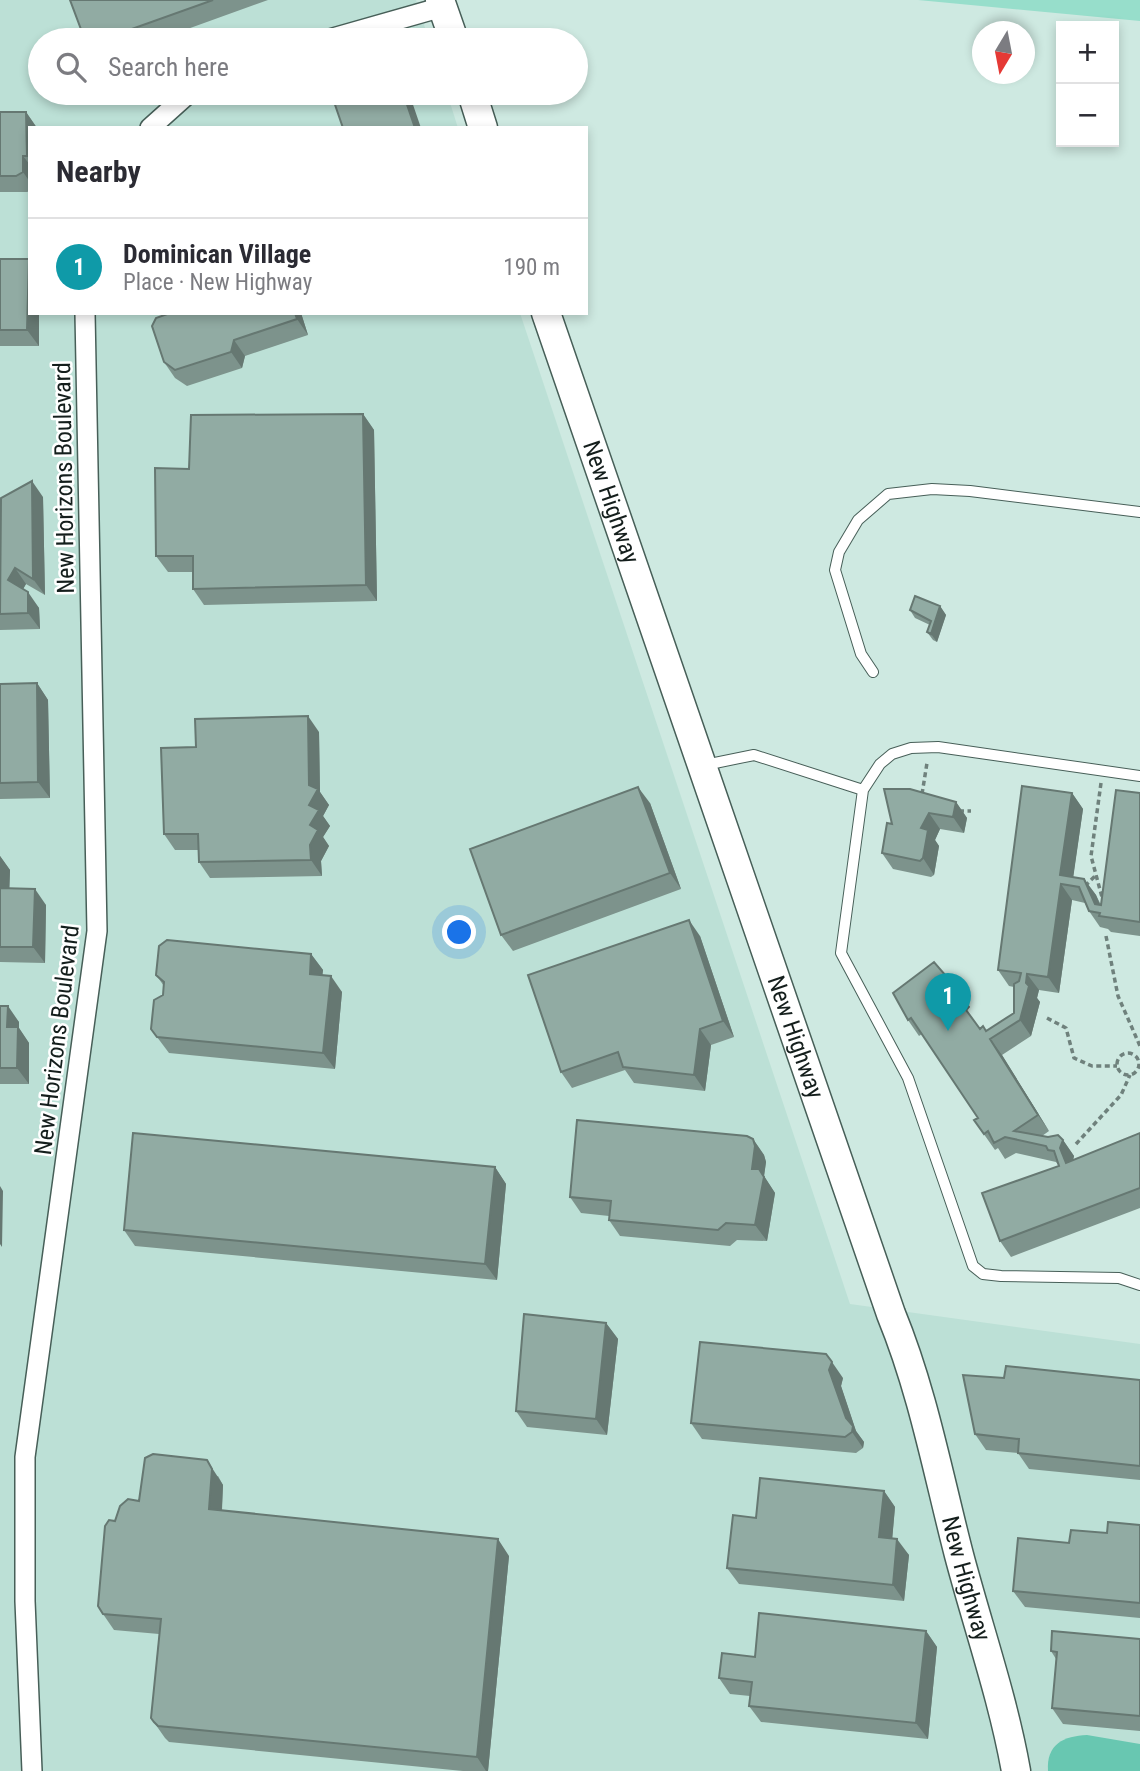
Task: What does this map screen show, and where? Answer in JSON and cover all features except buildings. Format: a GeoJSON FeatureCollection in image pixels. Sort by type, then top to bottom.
{"type":"FeatureCollection","features":[{"type":"Feature","properties":{"kind":"main road"},"geometry":{"type":"LineString","coordinates":[[441,4],[450,28]]}},
{"type":"Feature","properties":{"kind":"main road"},"geometry":{"type":"LineString","coordinates":[[475,105],[482,126]]}},
{"type":"Feature","properties":{"kind":"main road","name":"New Highway"},"geometry":{"type":"LineString","coordinates":[[548,315],[911,1363],[958,1551],[1010,1736],[1016,1771]]}},
{"type":"Feature","properties":{"kind":"street"},"geometry":{"type":"LineString","coordinates":[[364,28],[441,4]]}},
{"type":"Feature","properties":{"kind":"street"},"geometry":{"type":"LineString","coordinates":[[151,126],[175,105]]}},
{"type":"Feature","properties":{"kind":"street","name":"New Horizons Boulevard"},"geometry":{"type":"LineString","coordinates":[[32,1771],[25,1601],[24,1457],[97,931],[85,315]]}},
{"type":"Feature","properties":{"kind":"lane"},"geometry":{"type":"LineString","coordinates":[[873,672],[861,654],[835,569],[839,552],[858,520],[888,494],[932,489],[1140,512]]}},
{"type":"Feature","properties":{"kind":"lane"},"geometry":{"type":"LineString","coordinates":[[1140,776],[937,747],[911,748],[892,754],[880,764],[863,790],[841,953],[908,1078],[973,1265],[983,1274],[1119,1278],[1140,1285]]}},
{"type":"Feature","properties":{"kind":"lane"},"geometry":{"type":"LineString","coordinates":[[705,765],[754,755],[863,790]]}},
{"type":"Feature","properties":{"kind":"path"},"geometry":{"type":"LineString","coordinates":[[920,803],[927,763]]}},
{"type":"Feature","properties":{"kind":"path"},"geometry":{"type":"LineString","coordinates":[[1101,783],[1091,856],[1103,902]]}},
{"type":"Feature","properties":{"kind":"path"},"geometry":{"type":"LineString","coordinates":[[952,810],[971,811]]}},
{"type":"Feature","properties":{"kind":"path"},"geometry":{"type":"LineString","coordinates":[[1081,890],[1096,875]]}},
{"type":"Feature","properties":{"kind":"path"},"geometry":{"type":"LineString","coordinates":[[1106,936],[1118,996],[1140,1044],[1133,1054],[1121,1056],[1117,1066]]}},
{"type":"Feature","properties":{"kind":"path"},"geometry":{"type":"LineString","coordinates":[[1046,1018],[1066,1028],[1074,1058],[1093,1066],[1117,1066]]}},
{"type":"Feature","properties":{"kind":"path"},"geometry":{"type":"LineString","coordinates":[[1076,1144],[1121,1096],[1130,1075],[1137,1071],[1139,1064],[1133,1054]]}},
{"type":"Feature","properties":{"kind":"path"},"geometry":{"type":"LineString","coordinates":[[1117,1066],[1123,1074],[1130,1075]]}},
{"type":"Feature","properties":{"kind":"shaded area"},"geometry":{"type":"Polygon","coordinates":[[[0,0],[416,0],[425,28],[28,28],[28,105],[451,105],[457,126],[28,126],[28,315],[521,315],[850,1304],[1140,1344],[1140,1771],[0,1771],[0,0]]]}},
{"type":"Feature","properties":{"kind":"green space"},"geometry":{"type":"Polygon","coordinates":[[[918,0],[1140,0],[1140,21],[918,0]]]}},
{"type":"Feature","properties":{"kind":"green space"},"geometry":{"type":"Polygon","coordinates":[[[1087,1735],[1140,1744],[1140,1771],[1048,1771],[1050,1754],[1058,1743],[1071,1737],[1087,1735]]]}},
{"type":"Feature","properties":{"kind":"place","name":"Dominican Village"},"geometry":{"type":"Point","coordinates":[948,1031]}}]}
